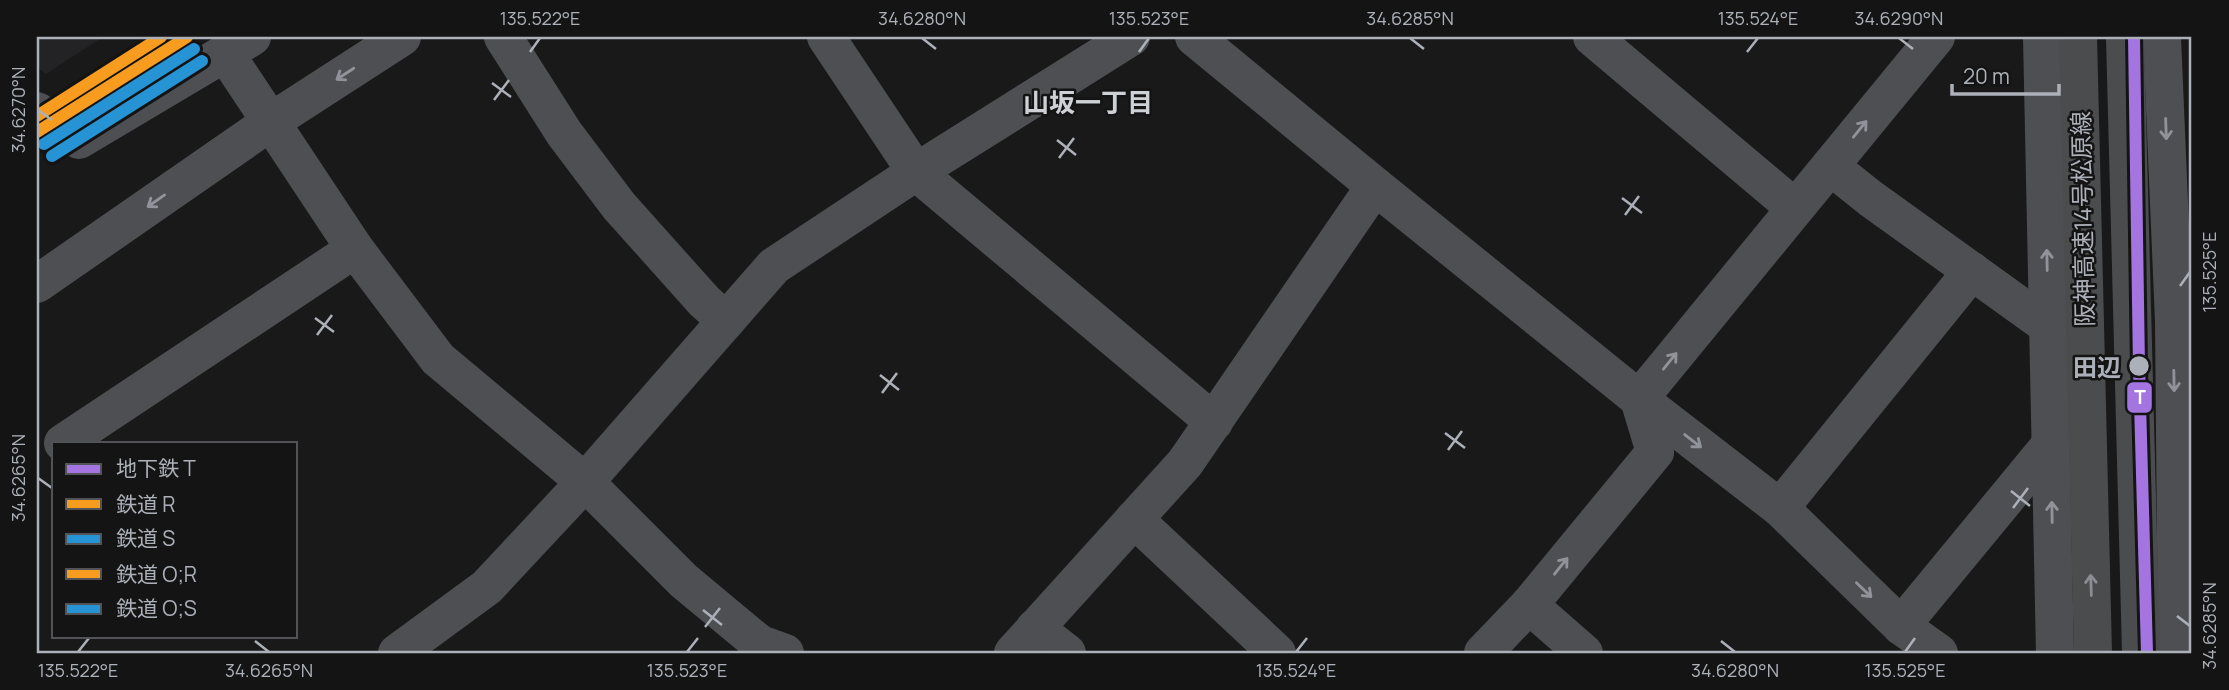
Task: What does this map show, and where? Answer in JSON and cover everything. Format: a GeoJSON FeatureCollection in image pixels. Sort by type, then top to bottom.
{"type":"FeatureCollection","features":[{"type":"Feature","properties":{"kind":"highway","name":"阪神高速14号松原線"},"geometry":{"type":"LineString","coordinates":[[2078,37],[2093,653]]}},
{"type":"Feature","properties":{"kind":"highway","name":"阪神高速14号松原線"},"geometry":{"type":"LineString","coordinates":[[2125,37],[2141,653]]}},
{"type":"Feature","properties":{"kind":"street"},"geometry":{"type":"LineString","coordinates":[[37,284],[272,121],[402,37]]}},
{"type":"Feature","properties":{"kind":"street"},"geometry":{"type":"LineString","coordinates":[[503,37],[564,133],[619,206],[704,301],[726,321]]}},
{"type":"Feature","properties":{"kind":"street"},"geometry":{"type":"LineString","coordinates":[[826,37],[916,172],[1214,422]]}},
{"type":"Feature","properties":{"kind":"street"},"geometry":{"type":"LineString","coordinates":[[397,653],[486,587],[585,482],[774,266],[916,172],[1131,37]]}},
{"type":"Feature","properties":{"kind":"street"},"geometry":{"type":"LineString","coordinates":[[1194,37],[1639,399],[1780,508],[1901,626],[1939,653]]}},
{"type":"Feature","properties":{"kind":"street"},"geometry":{"type":"LineString","coordinates":[[1592,37],[1795,208]]}},
{"type":"Feature","properties":{"kind":"street"},"geometry":{"type":"LineString","coordinates":[[1639,399],[1936,37]]}},
{"type":"Feature","properties":{"kind":"street"},"geometry":{"type":"LineString","coordinates":[[2042,37],[2055,653]]}},
{"type":"Feature","properties":{"kind":"street"},"geometry":{"type":"LineString","coordinates":[[2162,37],[2183,307],[2177,653]]}},
{"type":"Feature","properties":{"kind":"street"},"geometry":{"type":"LineString","coordinates":[[37,111],[79,140],[243,41],[272,121],[355,250],[438,359],[585,482],[684,581],[760,644],[785,653]]}},
{"type":"Feature","properties":{"kind":"street"},"geometry":{"type":"LineString","coordinates":[[1830,166],[2048,326]]}},
{"type":"Feature","properties":{"kind":"street"},"geometry":{"type":"LineString","coordinates":[[1067,653],[1024,641],[1185,463],[1374,186]]}},
{"type":"Feature","properties":{"kind":"street"},"geometry":{"type":"LineString","coordinates":[[65,442],[355,250]]}},
{"type":"Feature","properties":{"kind":"street"},"geometry":{"type":"LineString","coordinates":[[1780,508],[1972,271]]}},
{"type":"Feature","properties":{"kind":"street"},"geometry":{"type":"LineString","coordinates":[[1483,653],[1529,606],[1656,452],[1639,399]]}},
{"type":"Feature","properties":{"kind":"street"},"geometry":{"type":"LineString","coordinates":[[1901,626],[2050,444]]}},
{"type":"Feature","properties":{"kind":"street"},"geometry":{"type":"LineString","coordinates":[[37,460],[52,450]]}},
{"type":"Feature","properties":{"kind":"street"},"geometry":{"type":"LineString","coordinates":[[1134,519],[1277,653]]}},
{"type":"Feature","properties":{"kind":"street"},"geometry":{"type":"LineString","coordinates":[[1529,606],[1584,653]]}},
{"type":"Feature","properties":{"kind":"shaded area"},"geometry":{"type":"Polygon","coordinates":[[[37,37],[103,37],[46,74],[37,67],[37,37]]]}},
{"type":"Feature","properties":{"kind":"metro line","name":"T"},"geometry":{"type":"LineString","coordinates":[[2134,37],[2147,653]]}},
{"type":"Feature","properties":{"kind":"rail line","name":"O;R"},"geometry":{"type":"LineString","coordinates":[[37,116],[161,37]]}},
{"type":"Feature","properties":{"kind":"rail line","name":"R"},"geometry":{"type":"LineString","coordinates":[[37,132],[187,37]]}},
{"type":"Feature","properties":{"kind":"rail line","name":"S"},"geometry":{"type":"LineString","coordinates":[[44,144],[194,49]]}},
{"type":"Feature","properties":{"kind":"rail line","name":"O;S"},"geometry":{"type":"LineString","coordinates":[[52,156],[202,61]]}},
{"type":"Feature","properties":{"kind":"place","name":"田辺"},"geometry":{"type":"Point","coordinates":[2139,366]}},
{"type":"Feature","properties":{"kind":"district","name":"山坂一丁目"},"geometry":{"type":"Point","coordinates":[1088,102]}}]}
